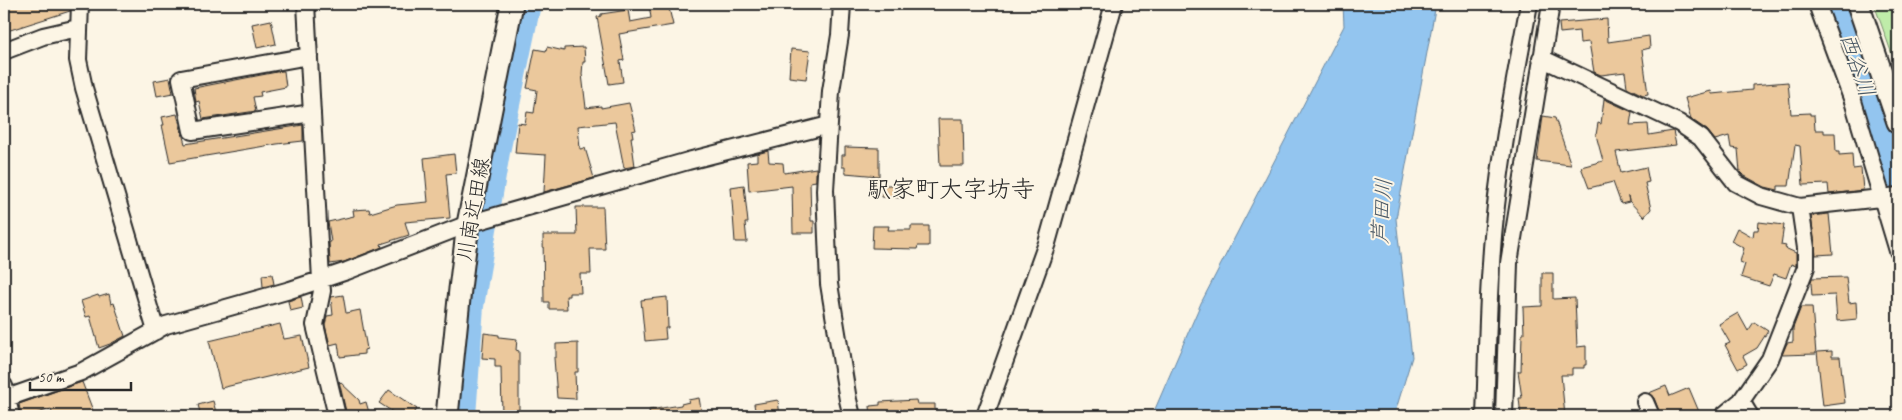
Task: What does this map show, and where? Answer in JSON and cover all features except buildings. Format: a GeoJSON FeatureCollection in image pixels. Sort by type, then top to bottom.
{"type":"FeatureCollection","features":[{"type":"Feature","properties":{"kind":"main road","name":"川南近田線"},"geometry":{"type":"LineString","coordinates":[[447,416],[468,224],[512,4]]}},
{"type":"Feature","properties":{"kind":"main road"},"geometry":{"type":"LineString","coordinates":[[1858,4],[1898,122]]}},
{"type":"Feature","properties":{"kind":"street"},"geometry":{"type":"LineString","coordinates":[[80,4],[78,60],[84,88],[156,331]]}},
{"type":"Feature","properties":{"kind":"street"},"geometry":{"type":"LineString","coordinates":[[306,4],[322,280],[322,292],[315,325],[337,416]]}},
{"type":"Feature","properties":{"kind":"street"},"geometry":{"type":"LineString","coordinates":[[842,4],[840,35],[831,91],[825,190],[829,284],[852,416]]}},
{"type":"Feature","properties":{"kind":"street"},"geometry":{"type":"LineString","coordinates":[[985,416],[1047,243],[1114,4]]}},
{"type":"Feature","properties":{"kind":"street"},"geometry":{"type":"LineString","coordinates":[[1485,416],[1490,264],[1510,106],[1529,4]]}},
{"type":"Feature","properties":{"kind":"street"},"geometry":{"type":"LineString","coordinates":[[1541,4],[1538,29],[1539,34],[1545,38]]}},
{"type":"Feature","properties":{"kind":"street"},"geometry":{"type":"LineString","coordinates":[[1504,416],[1509,262],[1541,58],[1552,4]]}},
{"type":"Feature","properties":{"kind":"street"},"geometry":{"type":"LineString","coordinates":[[1817,4],[1853,101],[1898,251]]}},
{"type":"Feature","properties":{"kind":"street"},"geometry":{"type":"LineString","coordinates":[[4,51],[43,36],[78,28]]}},
{"type":"Feature","properties":{"kind":"street"},"geometry":{"type":"LineString","coordinates":[[309,56],[181,79],[192,131],[312,114]]}},
{"type":"Feature","properties":{"kind":"street"},"geometry":{"type":"LineString","coordinates":[[1541,58],[1678,123],[1701,138],[1736,183],[1761,196],[1800,207],[1898,196]]}},
{"type":"Feature","properties":{"kind":"street"},"geometry":{"type":"LineString","coordinates":[[11,416],[5,394],[81,372],[166,325],[322,280],[468,224],[688,162],[829,125]]}},
{"type":"Feature","properties":{"kind":"street"},"geometry":{"type":"LineString","coordinates":[[1723,416],[1741,401],[1770,359],[1806,267],[1806,248],[1800,207]]}},
{"type":"Feature","properties":{"kind":"street"},"geometry":{"type":"LineString","coordinates":[[1741,401],[1750,416]]}},
{"type":"Feature","properties":{"kind":"green space"},"geometry":{"type":"Polygon","coordinates":[[[1874,4],[1898,4],[1898,71],[1874,4]]]}},
{"type":"Feature","properties":{"kind":"water","name":"芦田川"},"geometry":{"type":"Polygon","coordinates":[[[1343,4],[1436,4],[1396,219],[1412,357],[1394,416],[1152,416],[1201,303],[1344,26],[1343,4]]]}},
{"type":"Feature","properties":{"kind":"waterway"},"geometry":{"type":"LineString","coordinates":[[464,416],[472,306],[498,152],[529,4]]}},
{"type":"Feature","properties":{"kind":"waterway","name":"西谷川"},"geometry":{"type":"LineString","coordinates":[[1836,4],[1898,182]]}},
{"type":"Feature","properties":{"kind":"district","name":"駅家町大字坊寺"},"geometry":{"type":"Point","coordinates":[951,189]}}]}
